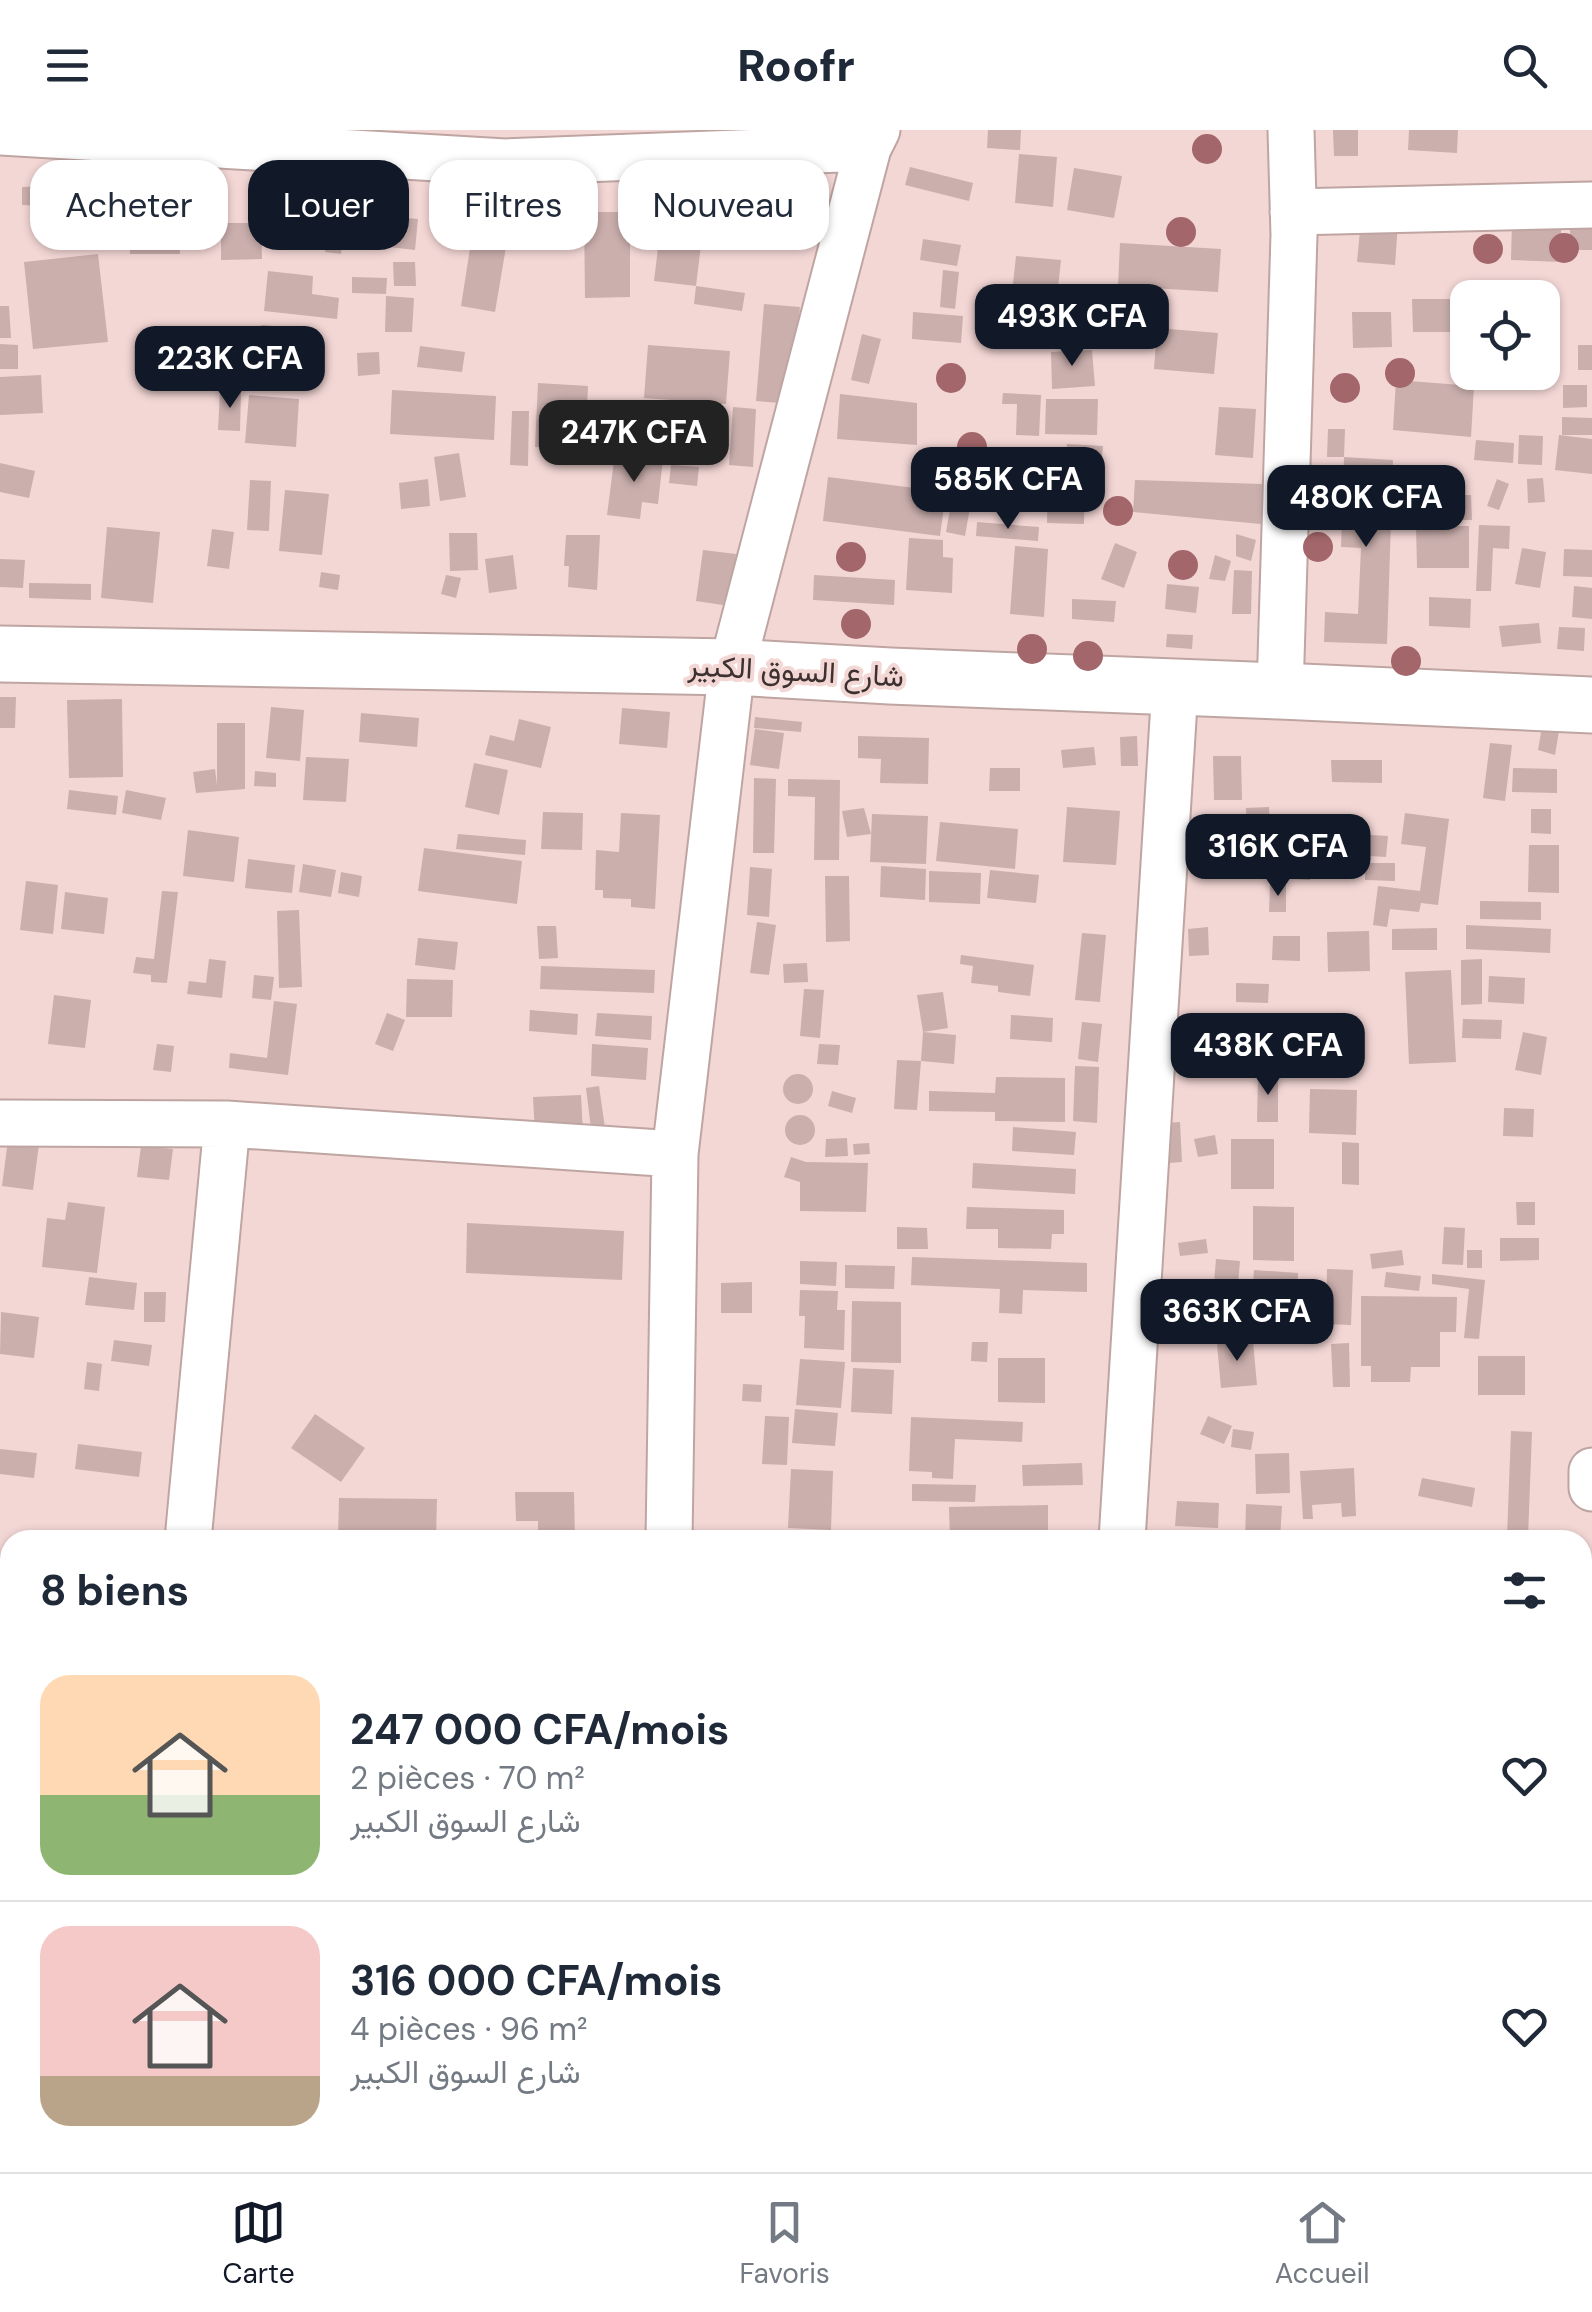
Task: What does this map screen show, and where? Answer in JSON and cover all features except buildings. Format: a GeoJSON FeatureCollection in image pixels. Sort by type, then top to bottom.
{"type":"FeatureCollection","features":[{"type":"Feature","properties":{"kind":"street"},"geometry":{"type":"LineString","coordinates":[[1280,690],[1293,212],[1290,130]]}},
{"type":"Feature","properties":{"kind":"street"},"geometry":{"type":"LineString","coordinates":[[0,132],[505,146],[873,139],[732,666],[675,1154],[669,1530]]}},
{"type":"Feature","properties":{"kind":"street"},"geometry":{"type":"LineString","coordinates":[[1293,212],[1592,206]]}},
{"type":"Feature","properties":{"kind":"street","name":"شارع السوق الكبير"},"geometry":{"type":"LineString","coordinates":[[0,654],[732,666],[1592,706]]}},
{"type":"Feature","properties":{"kind":"street"},"geometry":{"type":"LineString","coordinates":[[1123,1530],[1176,687]]}},
{"type":"Feature","properties":{"kind":"street"},"geometry":{"type":"LineString","coordinates":[[0,1124],[227,1124],[675,1154]]}},
{"type":"Feature","properties":{"kind":"street"},"geometry":{"type":"LineString","coordinates":[[189,1530],[227,1124]]}},
{"type":"Feature","properties":{"kind":"street"},"geometry":{"type":"LineString","coordinates":[[1592,1471],[1592,1488]]}}]}
